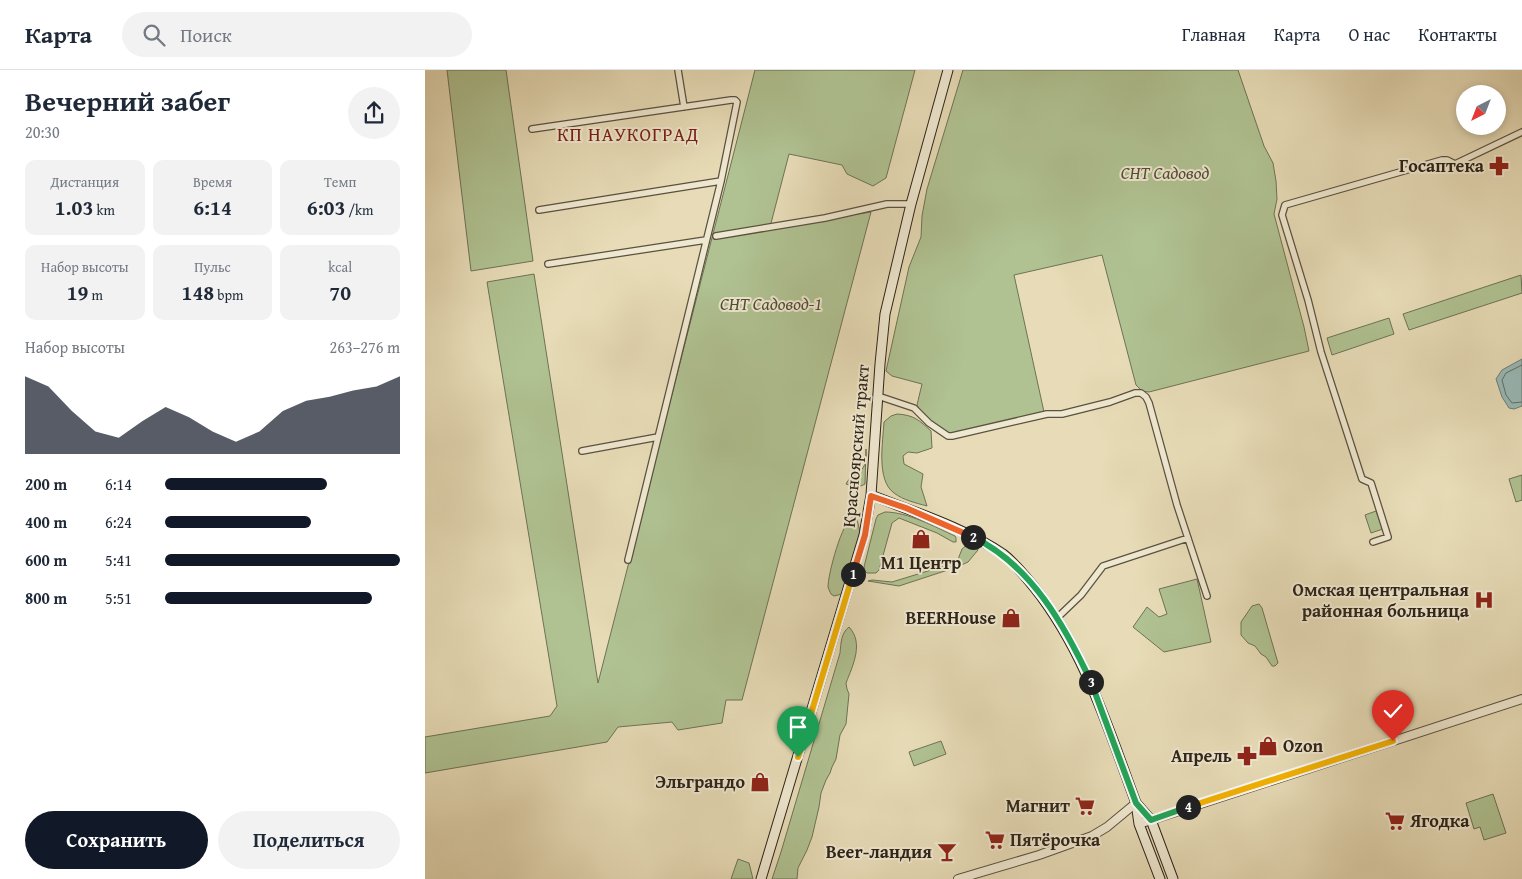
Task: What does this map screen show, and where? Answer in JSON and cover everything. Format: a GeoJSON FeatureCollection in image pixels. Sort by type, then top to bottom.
{"type":"FeatureCollection","features":[{"type":"Feature","properties":{"kind":"main road","name":"Красноярский тракт"},"geometry":{"type":"LineString","coordinates":[[761,879],[865,535],[871,496],[879,364],[885,314],[911,204],[948,70]]}},
{"type":"Feature","properties":{"kind":"main road"},"geometry":{"type":"LineString","coordinates":[[871,496],[965,533],[1005,556],[1023,573],[1057,618],[1090,681],[1136,803],[1139,824],[1160,879]]}},
{"type":"Feature","properties":{"kind":"main road"},"geometry":{"type":"LineString","coordinates":[[1136,803],[1151,820],[1173,879]]}},
{"type":"Feature","properties":{"kind":"street"},"geometry":{"type":"LineString","coordinates":[[677,70],[684,107]]}},
{"type":"Feature","properties":{"kind":"street"},"geometry":{"type":"LineString","coordinates":[[532,129],[731,100],[737,102],[721,181],[628,560]]}},
{"type":"Feature","properties":{"kind":"street"},"geometry":{"type":"LineString","coordinates":[[1373,542],[1388,537],[1371,483],[1362,479],[1321,352],[1283,216],[1285,205],[1442,160],[1455,164],[1522,132]]}},
{"type":"Feature","properties":{"kind":"street"},"geometry":{"type":"LineString","coordinates":[[539,210],[721,181]]}},
{"type":"Feature","properties":{"kind":"street"},"geometry":{"type":"LineString","coordinates":[[716,236],[825,218],[887,204],[911,204]]}},
{"type":"Feature","properties":{"kind":"street"},"geometry":{"type":"LineString","coordinates":[[548,264],[706,240]]}},
{"type":"Feature","properties":{"kind":"street"},"geometry":{"type":"LineString","coordinates":[[877,396],[914,408],[929,423],[948,436],[952,436],[1047,414],[1062,414],[1110,402],[1135,393],[1141,393],[1149,402],[1177,505],[1207,596]]}},
{"type":"Feature","properties":{"kind":"street"},"geometry":{"type":"LineString","coordinates":[[582,451],[658,437]]}},
{"type":"Feature","properties":{"kind":"street"},"geometry":{"type":"LineString","coordinates":[[1057,618],[1081,594],[1103,566],[1188,538]]}},
{"type":"Feature","properties":{"kind":"street"},"geometry":{"type":"LineString","coordinates":[[1139,824],[1522,699]]}},
{"type":"Feature","properties":{"kind":"street"},"geometry":{"type":"LineString","coordinates":[[958,879],[1031,858],[1092,836],[1107,827],[1136,803]]}},
{"type":"Feature","properties":{"kind":"green space"},"geometry":{"type":"Polygon","coordinates":[[[447,70],[506,70],[533,261],[471,271],[447,70]]]}},
{"type":"Feature","properties":{"kind":"green space","name":"СНТ Садовод-1"},"geometry":{"type":"Polygon","coordinates":[[[755,70],[915,70],[886,178],[873,186],[847,174],[842,165],[789,154],[770,227],[871,212],[742,700],[726,700],[722,723],[678,730],[672,722],[618,727],[607,742],[425,773],[425,737],[550,716],[557,706],[487,282],[534,274],[598,683],[755,70]]]}},
{"type":"Feature","properties":{"kind":"green space","name":"СНТ Садовод"},"geometry":{"type":"Polygon","coordinates":[[[963,70],[1238,70],[1264,146],[1273,163],[1277,199],[1274,214],[1309,351],[1149,392],[1142,391],[1136,385],[1102,255],[1014,275],[1044,412],[950,434],[931,422],[917,405],[922,384],[892,376],[886,371],[909,267],[921,237],[922,216],[927,189],[963,70]]]}},
{"type":"Feature","properties":{"kind":"green space"},"geometry":{"type":"Polygon","coordinates":[[[1521,275],[1522,293],[1409,330],[1403,314],[1521,275]]]}},
{"type":"Feature","properties":{"kind":"green space"},"geometry":{"type":"Polygon","coordinates":[[[1389,318],[1394,334],[1332,355],[1327,338],[1389,318]]]}},
{"type":"Feature","properties":{"kind":"green space"},"geometry":{"type":"Polygon","coordinates":[[[897,414],[916,419],[931,431],[932,448],[917,453],[908,452],[903,456],[904,464],[923,474],[921,487],[927,506],[910,501],[894,493],[888,487],[885,479],[882,460],[884,422],[897,414]]]}},
{"type":"Feature","properties":{"kind":"green space"},"geometry":{"type":"Polygon","coordinates":[[[866,462],[865,484],[857,487],[846,484],[862,469],[866,462]]]}},
{"type":"Feature","properties":{"kind":"green space"},"geometry":{"type":"Polygon","coordinates":[[[1522,475],[1522,500],[1516,502],[1509,479],[1522,475]]]}},
{"type":"Feature","properties":{"kind":"green space"},"geometry":{"type":"Polygon","coordinates":[[[1376,511],[1383,529],[1371,533],[1365,515],[1376,511]]]}},
{"type":"Feature","properties":{"kind":"green space"},"geometry":{"type":"Polygon","coordinates":[[[885,512],[903,514],[921,521],[955,536],[956,542],[899,518],[892,523],[879,570],[876,573],[867,573],[864,567],[876,519],[878,515],[885,512]]]}},
{"type":"Feature","properties":{"kind":"green space"},"geometry":{"type":"Polygon","coordinates":[[[853,517],[856,517],[859,526],[860,539],[842,594],[834,596],[828,587],[830,571],[840,537],[844,528],[853,517]]]}},
{"type":"Feature","properties":{"kind":"green space"},"geometry":{"type":"Polygon","coordinates":[[[969,543],[978,550],[968,562],[957,567],[899,586],[868,581],[892,582],[957,562],[962,549],[969,543]]]}},
{"type":"Feature","properties":{"kind":"green space"},"geometry":{"type":"Polygon","coordinates":[[[1197,579],[1211,642],[1164,652],[1133,627],[1147,607],[1159,617],[1167,614],[1159,589],[1197,579]]]}},
{"type":"Feature","properties":{"kind":"green space"},"geometry":{"type":"Polygon","coordinates":[[[1259,604],[1262,608],[1278,663],[1275,666],[1272,666],[1255,646],[1248,643],[1241,635],[1241,622],[1252,606],[1259,604]]]}},
{"type":"Feature","properties":{"kind":"green space"},"geometry":{"type":"Polygon","coordinates":[[[849,627],[856,640],[856,654],[846,683],[849,694],[846,724],[840,735],[836,759],[821,793],[812,837],[798,868],[797,879],[772,879],[840,653],[842,638],[844,632],[849,627]]]}},
{"type":"Feature","properties":{"kind":"green space"},"geometry":{"type":"Polygon","coordinates":[[[941,741],[946,754],[914,766],[909,752],[941,741]]]}},
{"type":"Feature","properties":{"kind":"green space"},"geometry":{"type":"Polygon","coordinates":[[[1493,794],[1506,833],[1484,840],[1480,827],[1474,829],[1466,803],[1493,794]]]}},
{"type":"Feature","properties":{"kind":"green space"},"geometry":{"type":"Polygon","coordinates":[[[738,859],[749,863],[753,879],[731,879],[738,859]]]}},
{"type":"Feature","properties":{"kind":"water"},"geometry":{"type":"Polygon","coordinates":[[[1522,359],[1522,406],[1514,409],[1509,408],[1502,397],[1496,379],[1502,370],[1522,359]]]}},
{"type":"Feature","properties":{"kind":"place","name":"Госаптека"},"geometry":{"type":"Point","coordinates":[1499,166]}},
{"type":"Feature","properties":{"kind":"place","name":"М1 Центр"},"geometry":{"type":"Point","coordinates":[921,539]}},
{"type":"Feature","properties":{"kind":"place","name":"Омская центральная районная больница"},"geometry":{"type":"Point","coordinates":[1484,600]}},
{"type":"Feature","properties":{"kind":"place","name":"BEERHouse"},"geometry":{"type":"Point","coordinates":[1011,618]}},
{"type":"Feature","properties":{"kind":"place","name":"Ozon"},"geometry":{"type":"Point","coordinates":[1268,746]}},
{"type":"Feature","properties":{"kind":"place","name":"Апрель"},"geometry":{"type":"Point","coordinates":[1247,756]}},
{"type":"Feature","properties":{"kind":"place","name":"Эльграндо"},"geometry":{"type":"Point","coordinates":[760,782]}},
{"type":"Feature","properties":{"kind":"place","name":"Магнит"},"geometry":{"type":"Point","coordinates":[1085,806]}},
{"type":"Feature","properties":{"kind":"place","name":"Ягодка"},"geometry":{"type":"Point","coordinates":[1395,821]}},
{"type":"Feature","properties":{"kind":"place","name":"Пятёрочка"},"geometry":{"type":"Point","coordinates":[995,840]}},
{"type":"Feature","properties":{"kind":"place","name":"Beer-ландия"},"geometry":{"type":"Point","coordinates":[947,852]}},
{"type":"Feature","properties":{"kind":"district","name":"КП НАУКОГРАД"},"geometry":{"type":"Point","coordinates":[628,134]}},
{"type":"Feature","properties":{"kind":"route"},"geometry":{"type":"LineString","coordinates":[[798,757],[865,535],[871,496],[906,508],[985,543],[1005,556],[1023,573],[1057,618],[1070,640],[1090,681],[1136,803],[1151,820],[1393,741]]}}]}
